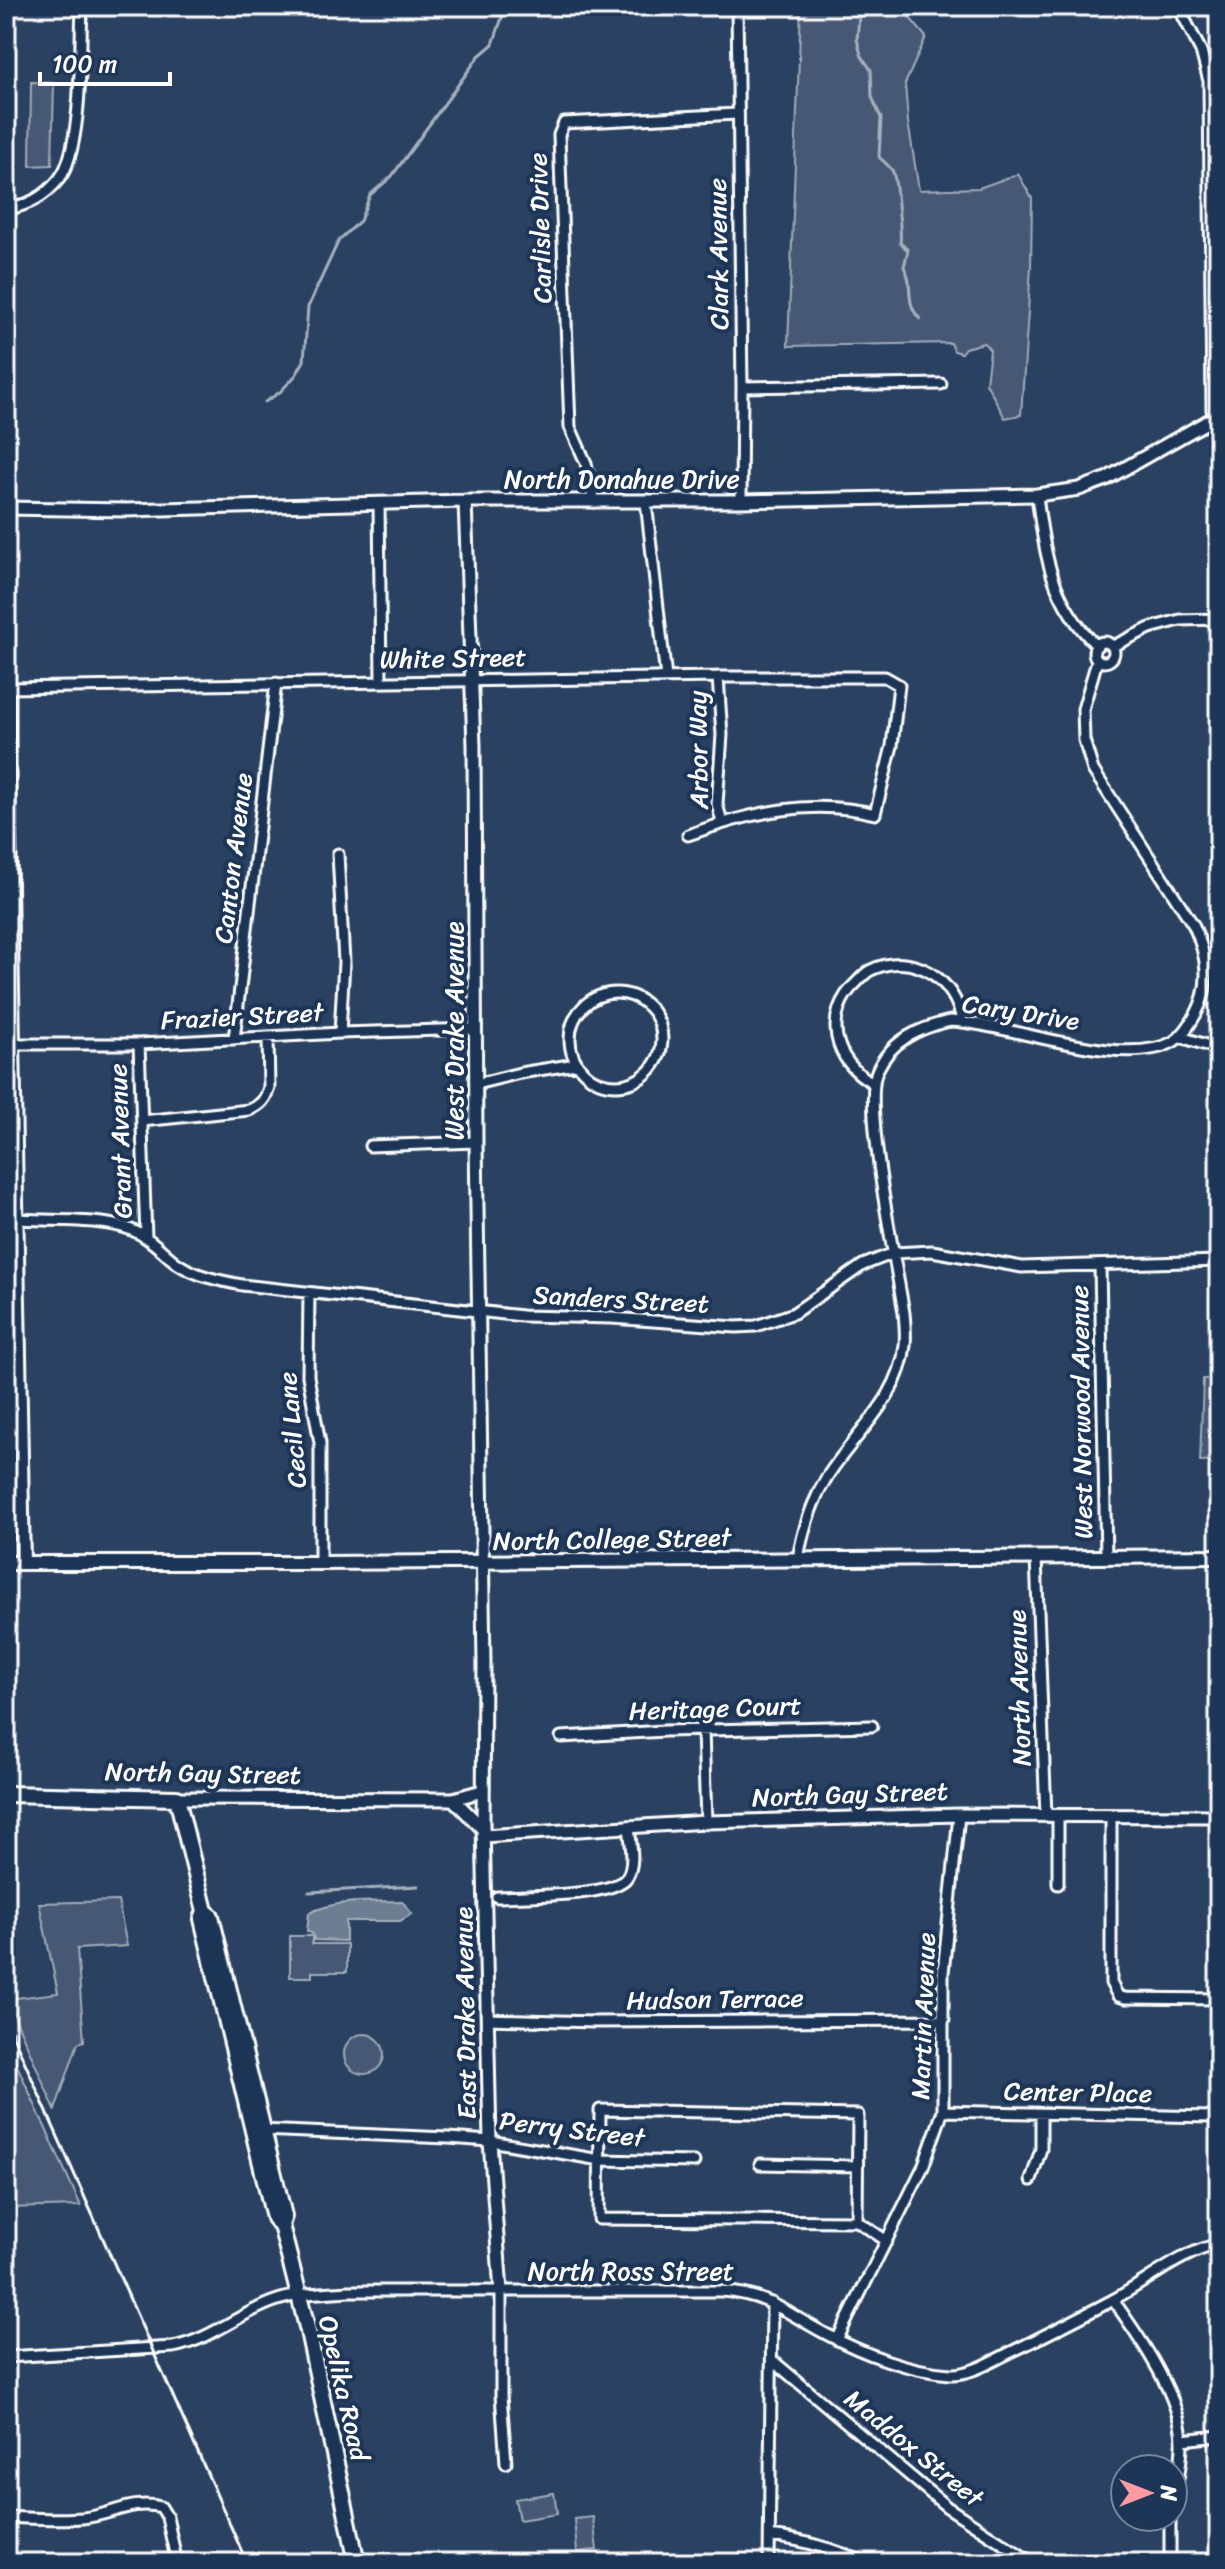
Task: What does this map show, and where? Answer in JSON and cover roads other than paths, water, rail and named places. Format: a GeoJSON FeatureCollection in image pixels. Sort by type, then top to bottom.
{"type":"FeatureCollection","features":[{"type":"Feature","properties":{"kind":"main road"},"geometry":{"type":"LineString","coordinates":[[6,678],[17,1219],[13,1426],[23,1563]]}},
{"type":"Feature","properties":{"kind":"main road","name":"North College Street"},"geometry":{"type":"LineString","coordinates":[[6,1563],[1219,1556]]}},
{"type":"Feature","properties":{"kind":"main road","name":"North Gay Street"},"geometry":{"type":"LineString","coordinates":[[6,1794],[177,1798]]}},
{"type":"Feature","properties":{"kind":"main road","name":"Opelika Road"},"geometry":{"type":"LineString","coordinates":[[177,1798],[205,1911],[211,1916],[215,1930],[259,2130],[284,2216],[281,2225],[308,2331],[357,2563]]}},
{"type":"Feature","properties":{"kind":"street"},"geometry":{"type":"LineString","coordinates":[[6,210],[39,199],[62,177],[74,133],[82,6]]}},
{"type":"Feature","properties":{"kind":"street","name":"Clark Avenue"},"geometry":{"type":"LineString","coordinates":[[737,6],[741,501]]}},
{"type":"Feature","properties":{"kind":"street"},"geometry":{"type":"LineString","coordinates":[[1178,6],[1201,51],[1209,81],[1212,410],[1218,416]]}},
{"type":"Feature","properties":{"kind":"street","name":"Carlisle Drive"},"geometry":{"type":"LineString","coordinates":[[594,502],[586,463],[570,427],[559,135],[564,123],[737,114]]}},
{"type":"Feature","properties":{"kind":"street"},"geometry":{"type":"LineString","coordinates":[[742,387],[941,384]]}},
{"type":"Feature","properties":{"kind":"street","name":"North Donahue Drive"},"geometry":{"type":"LineString","coordinates":[[6,508],[125,510],[465,501],[646,502],[1037,495],[1079,489],[1106,479],[1218,416]]}},
{"type":"Feature","properties":{"kind":"street"},"geometry":{"type":"LineString","coordinates":[[1037,495],[1045,549],[1056,593],[1071,618],[1097,646]]}},
{"type":"Feature","properties":{"kind":"street","name":"West Drake Avenue"},"geometry":{"type":"LineString","coordinates":[[465,501],[475,777],[482,1562]]}},
{"type":"Feature","properties":{"kind":"street"},"geometry":{"type":"LineString","coordinates":[[646,502],[666,678]]}},
{"type":"Feature","properties":{"kind":"street"},"geometry":{"type":"LineString","coordinates":[[379,503],[381,681]]}},
{"type":"Feature","properties":{"kind":"street"},"geometry":{"type":"LineString","coordinates":[[1113,646],[1150,628],[1180,620],[1219,619]]}},
{"type":"Feature","properties":{"kind":"street"},"geometry":{"type":"LineString","coordinates":[[1097,661],[1106,662],[1114,653],[1113,646],[1106,641],[1097,646],[1094,653],[1097,661],[1083,709],[1084,740],[1093,770],[1194,926],[1205,956],[1207,977],[1202,998],[1194,1018],[1181,1037],[1219,1049]]}},
{"type":"Feature","properties":{"kind":"street","name":"White Street"},"geometry":{"type":"LineString","coordinates":[[6,688],[718,677],[885,677],[899,685],[892,746],[875,814],[854,809],[793,808],[722,822]]}},
{"type":"Feature","properties":{"kind":"street","name":"Arbor Way"},"geometry":{"type":"LineString","coordinates":[[718,677],[722,735],[717,804],[722,822]]}},
{"type":"Feature","properties":{"kind":"street","name":"Canton Avenue"},"geometry":{"type":"LineString","coordinates":[[234,1039],[276,683]]}},
{"type":"Feature","properties":{"kind":"street"},"geometry":{"type":"LineString","coordinates":[[688,835],[722,822]]}},
{"type":"Feature","properties":{"kind":"street"},"geometry":{"type":"LineString","coordinates":[[338,854],[344,962],[340,1033]]}},
{"type":"Feature","properties":{"kind":"street"},"geometry":{"type":"LineString","coordinates":[[873,1083],[858,1075],[840,1051],[836,1020],[847,991],[870,970],[900,963],[931,971],[954,995],[962,1021]]}},
{"type":"Feature","properties":{"kind":"street"},"geometry":{"type":"LineString","coordinates":[[628,994],[654,1012],[661,1026],[660,1055],[652,1069],[641,1078],[613,1086],[599,1083],[576,1064],[570,1049],[574,1018],[584,1005],[597,996],[628,994]]}},
{"type":"Feature","properties":{"kind":"street","name":"Cary Drive"},"geometry":{"type":"LineString","coordinates":[[798,1559],[812,1503],[828,1475],[884,1403],[898,1375],[905,1345],[873,1119],[873,1083],[877,1070],[896,1043],[921,1027],[950,1021],[1121,1050],[1151,1049],[1181,1037]]}},
{"type":"Feature","properties":{"kind":"street","name":"Frazier Street"},"geometry":{"type":"LineString","coordinates":[[12,1044],[139,1044],[475,1029]]}},
{"type":"Feature","properties":{"kind":"street"},"geometry":{"type":"LineString","coordinates":[[142,1121],[249,1110],[257,1106],[267,1095],[269,1087],[268,1037]]}},
{"type":"Feature","properties":{"kind":"street","name":"Grant Avenue"},"geometry":{"type":"LineString","coordinates":[[139,1044],[146,1237]]}},
{"type":"Feature","properties":{"kind":"street"},"geometry":{"type":"LineString","coordinates":[[476,1084],[576,1064]]}},
{"type":"Feature","properties":{"kind":"street"},"geometry":{"type":"LineString","coordinates":[[370,1146],[476,1142]]}},
{"type":"Feature","properties":{"kind":"street","name":"Sanders Street"},"geometry":{"type":"LineString","coordinates":[[17,1219],[113,1224],[146,1237],[181,1266],[233,1284],[479,1312],[756,1326],[794,1313],[863,1265],[894,1253],[932,1251],[1022,1267],[1219,1261]]}},
{"type":"Feature","properties":{"kind":"street","name":"West Norwood Avenue"},"geometry":{"type":"LineString","coordinates":[[1100,1266],[1106,1557]]}},
{"type":"Feature","properties":{"kind":"street","name":"Cecil Lane"},"geometry":{"type":"LineString","coordinates":[[309,1293],[308,1376],[320,1443],[320,1563]]}},
{"type":"Feature","properties":{"kind":"street","name":"North Avenue"},"geometry":{"type":"LineString","coordinates":[[1036,1558],[1058,1884]]}},
{"type":"Feature","properties":{"kind":"street","name":"East Drake Avenue"},"geometry":{"type":"LineString","coordinates":[[482,1562],[482,1791],[490,2141],[501,2292],[501,2395],[506,2463]]}},
{"type":"Feature","properties":{"kind":"street","name":"Heritage Court"},"geometry":{"type":"LineString","coordinates":[[561,1737],[872,1726]]}},
{"type":"Feature","properties":{"kind":"street"},"geometry":{"type":"LineString","coordinates":[[703,1730],[706,1822]]}},
{"type":"Feature","properties":{"kind":"street","name":"North Gay Street"},"geometry":{"type":"LineString","coordinates":[[177,1798],[453,1799],[482,1791]]}},
{"type":"Feature","properties":{"kind":"street"},"geometry":{"type":"LineString","coordinates":[[453,1799],[483,1832]]}},
{"type":"Feature","properties":{"kind":"street","name":"North Gay Street"},"geometry":{"type":"LineString","coordinates":[[483,1832],[959,1815],[1219,1816]]}},
{"type":"Feature","properties":{"kind":"street","name":"Martin Avenue"},"geometry":{"type":"LineString","coordinates":[[837,2340],[923,2167],[943,2111],[943,1973],[959,1815]]}},
{"type":"Feature","properties":{"kind":"street"},"geometry":{"type":"LineString","coordinates":[[1111,1816],[1113,1990],[1125,1998],[1219,1999]]}},
{"type":"Feature","properties":{"kind":"street"},"geometry":{"type":"LineString","coordinates":[[497,1897],[617,1886],[626,1879],[630,1868],[629,1826]]}},
{"type":"Feature","properties":{"kind":"street","name":"Hudson Terrace"},"geometry":{"type":"LineString","coordinates":[[487,2019],[580,2022],[944,2020]]}},
{"type":"Feature","properties":{"kind":"street"},"geometry":{"type":"LineString","coordinates":[[857,2221],[858,2115],[600,2110],[599,2219],[857,2221],[887,2241]]}},
{"type":"Feature","properties":{"kind":"street","name":"Center Place"},"geometry":{"type":"LineString","coordinates":[[943,2111],[1211,2117]]}},
{"type":"Feature","properties":{"kind":"street"},"geometry":{"type":"LineString","coordinates":[[1031,2180],[1041,2149],[1041,2114]]}},
{"type":"Feature","properties":{"kind":"street","name":"Perry Street"},"geometry":{"type":"LineString","coordinates":[[259,2130],[490,2141],[600,2160],[694,2162]]}},
{"type":"Feature","properties":{"kind":"street"},"geometry":{"type":"LineString","coordinates":[[760,2164],[857,2166]]}},
{"type":"Feature","properties":{"kind":"street","name":"North Ross Street"},"geometry":{"type":"LineString","coordinates":[[6,2357],[173,2347],[192,2343],[245,2314],[274,2301],[298,2295],[348,2291],[722,2291],[755,2295],[837,2340],[900,2364],[954,2374],[980,2367],[1113,2300],[1151,2275],[1206,2247],[1219,2244]]}},
{"type":"Feature","properties":{"kind":"street"},"geometry":{"type":"LineString","coordinates":[[1113,2300],[1137,2334],[1166,2388],[1178,2417],[1182,2453]]}},
{"type":"Feature","properties":{"kind":"street"},"geometry":{"type":"LineString","coordinates":[[769,2563],[772,2303]]}},
{"type":"Feature","properties":{"kind":"street","name":"Maddox Street"},"geometry":{"type":"LineString","coordinates":[[772,2360],[947,2507],[1033,2563]]}},
{"type":"Feature","properties":{"kind":"street"},"geometry":{"type":"LineString","coordinates":[[1182,2440],[1219,2436]]}},
{"type":"Feature","properties":{"kind":"street"},"geometry":{"type":"LineString","coordinates":[[6,2517],[82,2518],[130,2505],[151,2504],[161,2507],[167,2517],[177,2563]]}},
{"type":"Feature","properties":{"kind":"street"},"geometry":{"type":"LineString","coordinates":[[1169,2562],[1170,2533]]}},
{"type":"Feature","properties":{"kind":"street"},"geometry":{"type":"LineString","coordinates":[[770,2536],[811,2543],[866,2563]]}},
{"type":"Feature","properties":{"kind":"waterway"},"geometry":{"type":"LineString","coordinates":[[265,402],[280,392],[304,361],[308,307],[339,240],[360,221],[370,195],[392,176],[479,56],[493,44],[506,6]]}},
{"type":"Feature","properties":{"kind":"waterway"},"geometry":{"type":"LineString","coordinates":[[860,6],[857,39],[861,55],[871,70],[872,97],[881,118],[879,157],[893,172],[900,243],[908,250],[904,267],[912,306],[920,319]]}},
{"type":"Feature","properties":{"kind":"waterway"},"geometry":{"type":"LineString","coordinates":[[309,1892],[418,1886]]}},
{"type":"Feature","properties":{"kind":"railway"},"geometry":{"type":"LineString","coordinates":[[6,2020],[247,2563]]}}]}
